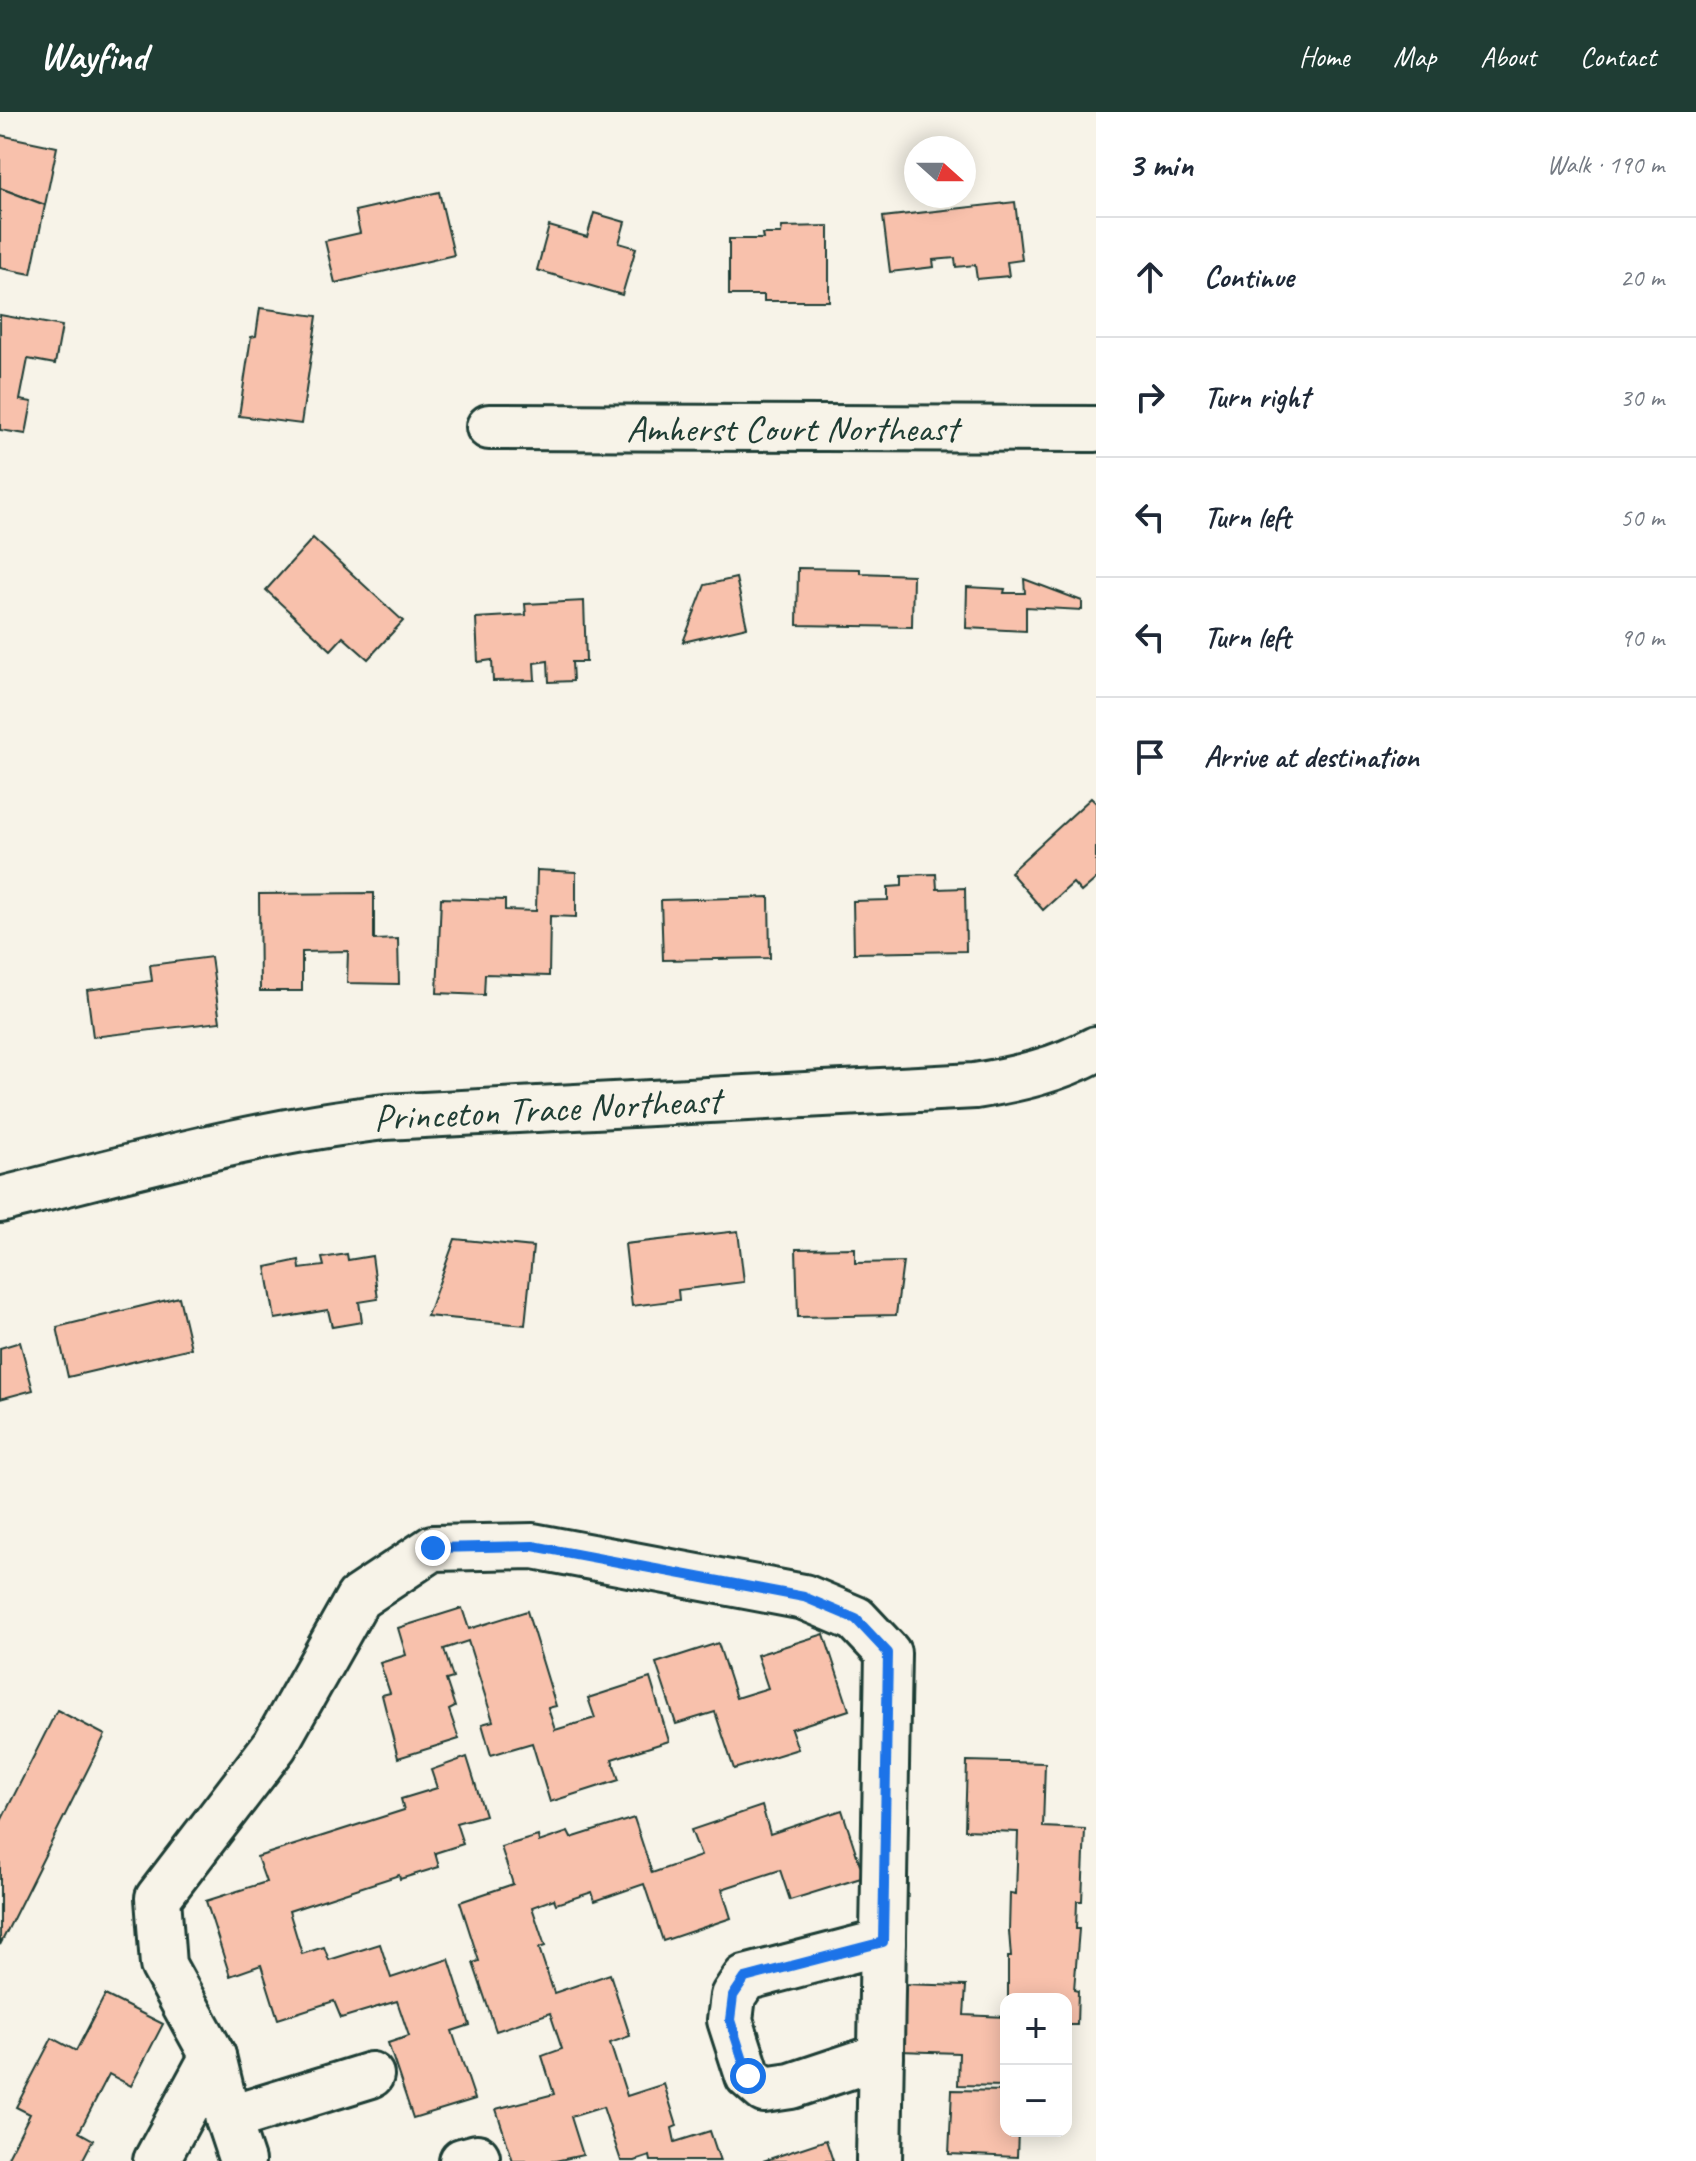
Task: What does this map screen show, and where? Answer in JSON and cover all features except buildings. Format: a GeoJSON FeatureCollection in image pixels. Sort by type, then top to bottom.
{"type":"FeatureCollection","features":[{"type":"Feature","properties":{"kind":"street","name":"Amherst Court Northeast"},"geometry":{"type":"LineString","coordinates":[[489,427],[1096,429]]}},
{"type":"Feature","properties":{"kind":"street","name":"Princeton Trace Northeast"},"geometry":{"type":"LineString","coordinates":[[0,1200],[239,1140],[325,1124],[401,1116],[975,1086],[1025,1078],[1096,1049]]}},
{"type":"Feature","properties":{"kind":"street"},"geometry":{"type":"LineString","coordinates":[[242,2161],[213,2056],[163,1965],[158,1898],[275,1745],[358,1598],[433,1548],[533,1546],[804,1597],[856,1619],[888,1653],[879,2161]]}},
{"type":"Feature","properties":{"kind":"street"},"geometry":{"type":"LineString","coordinates":[[881,2056],[791,2086],[764,2090],[748,2076],[730,2020],[733,1996],[745,1978],[883,1942]]}},
{"type":"Feature","properties":{"kind":"street"},"geometry":{"type":"LineString","coordinates":[[156,2161],[213,2056]]}},
{"type":"Feature","properties":{"kind":"street"},"geometry":{"type":"LineString","coordinates":[[228,2119],[371,2075]]}},
{"type":"Feature","properties":{"kind":"route"},"geometry":{"type":"LineString","coordinates":[[433,1548],[533,1546],[804,1597],[856,1619],[888,1653],[883,1942],[745,1978],[733,1996],[730,2020],[748,2076]]}}]}
